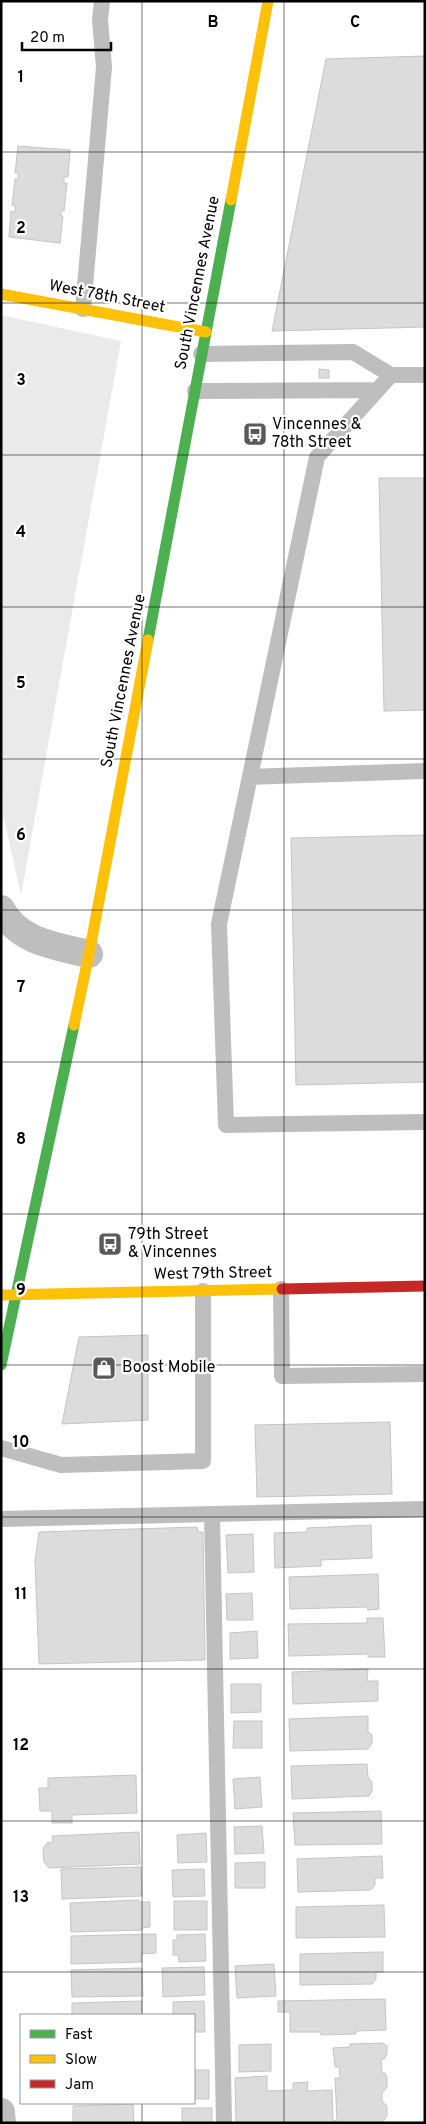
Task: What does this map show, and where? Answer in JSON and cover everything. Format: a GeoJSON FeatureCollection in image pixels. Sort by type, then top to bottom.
{"type":"FeatureCollection","features":[{"type":"Feature","properties":{"kind":"main road","name":"South Vincennes Avenue"},"geometry":{"type":"LineString","coordinates":[[1,1365],[89,954],[268,1]]}},
{"type":"Feature","properties":{"kind":"main road","name":"West 78th Street"},"geometry":{"type":"LineString","coordinates":[[1,294],[206,332]]}},
{"type":"Feature","properties":{"kind":"main road","name":"West 79th Street"},"geometry":{"type":"LineString","coordinates":[[1,1295],[425,1286]]}},
{"type":"Feature","properties":{"kind":"street"},"geometry":{"type":"LineString","coordinates":[[1,909],[6,919],[22,934],[43,943],[89,954]]}},
{"type":"Feature","properties":{"kind":"street"},"geometry":{"type":"LineString","coordinates":[[1,2112],[2,2123]]}},
{"type":"Feature","properties":{"kind":"lane"},"geometry":{"type":"LineString","coordinates":[[83,309],[104,68],[100,20],[102,1]]}},
{"type":"Feature","properties":{"kind":"lane"},"geometry":{"type":"LineString","coordinates":[[202,354],[353,352],[391,375],[425,375]]}},
{"type":"Feature","properties":{"kind":"lane"},"geometry":{"type":"LineString","coordinates":[[391,375],[317,457],[220,924],[226,1125],[425,1122]]}},
{"type":"Feature","properties":{"kind":"lane"},"geometry":{"type":"LineString","coordinates":[[195,391],[376,390]]}},
{"type":"Feature","properties":{"kind":"lane"},"geometry":{"type":"LineString","coordinates":[[250,776],[425,771]]}},
{"type":"Feature","properties":{"kind":"lane"},"geometry":{"type":"LineString","coordinates":[[281,1289],[282,1376],[425,1374]]}},
{"type":"Feature","properties":{"kind":"lane"},"geometry":{"type":"LineString","coordinates":[[1,1448],[61,1466],[203,1461],[203,1291]]}},
{"type":"Feature","properties":{"kind":"lane"},"geometry":{"type":"LineString","coordinates":[[1,1519],[425,1509]]}},
{"type":"Feature","properties":{"kind":"lane"},"geometry":{"type":"LineString","coordinates":[[212,1514],[224,2123]]}},
{"type":"Feature","properties":{"kind":"shaded area"},"geometry":{"type":"Polygon","coordinates":[[[1,315],[121,341],[21,895],[3,815],[1,315]]]}},
{"type":"Feature","properties":{"kind":"building"},"geometry":{"type":"Polygon","coordinates":[[[425,56],[425,327],[272,331],[326,59],[425,56]]]}},
{"type":"Feature","properties":{"kind":"building"},"geometry":{"type":"Polygon","coordinates":[[[18,146],[70,150],[68,177],[64,177],[64,183],[67,183],[64,211],[61,210],[61,216],[63,216],[60,243],[9,237],[11,211],[15,212],[15,206],[12,205],[15,179],[18,179],[18,173],[15,173],[18,146]]]}},
{"type":"Feature","properties":{"kind":"building"},"geometry":{"type":"Polygon","coordinates":[[[319,369],[329,370],[329,378],[319,378],[319,369]]]}},
{"type":"Feature","properties":{"kind":"building"},"geometry":{"type":"Polygon","coordinates":[[[379,478],[425,478],[425,710],[384,711],[379,478]]]}},
{"type":"Feature","properties":{"kind":"building"},"geometry":{"type":"Polygon","coordinates":[[[425,835],[425,1082],[296,1085],[291,838],[425,835]]]}},
{"type":"Feature","properties":{"kind":"building"},"geometry":{"type":"Polygon","coordinates":[[[148,1335],[148,1420],[62,1424],[79,1337],[148,1335]]]}},
{"type":"Feature","properties":{"kind":"building"},"geometry":{"type":"Polygon","coordinates":[[[390,1422],[392,1494],[257,1497],[255,1425],[390,1422]]]}},
{"type":"Feature","properties":{"kind":"building"},"geometry":{"type":"Polygon","coordinates":[[[371,1525],[372,1558],[321,1560],[321,1566],[275,1568],[274,1533],[307,1532],[307,1528],[371,1525]]]}},
{"type":"Feature","properties":{"kind":"building"},"geometry":{"type":"Polygon","coordinates":[[[197,1527],[198,1532],[203,1532],[205,1660],[39,1664],[35,1561],[39,1532],[197,1527]]]}},
{"type":"Feature","properties":{"kind":"building"},"geometry":{"type":"Polygon","coordinates":[[[253,1534],[254,1572],[228,1573],[226,1535],[253,1534]]]}},
{"type":"Feature","properties":{"kind":"building"},"geometry":{"type":"Polygon","coordinates":[[[378,1574],[379,1609],[368,1610],[367,1607],[290,1609],[289,1577],[378,1574]]]}},
{"type":"Feature","properties":{"kind":"building"},"geometry":{"type":"Polygon","coordinates":[[[252,1593],[253,1620],[227,1620],[226,1594],[252,1593]]]}},
{"type":"Feature","properties":{"kind":"building"},"geometry":{"type":"Polygon","coordinates":[[[367,1618],[383,1618],[385,1657],[368,1657],[368,1654],[289,1656],[288,1624],[367,1623],[367,1618]]]}},
{"type":"Feature","properties":{"kind":"building"},"geometry":{"type":"Polygon","coordinates":[[[257,1631],[258,1658],[230,1659],[230,1633],[257,1631]]]}},
{"type":"Feature","properties":{"kind":"building"},"geometry":{"type":"Polygon","coordinates":[[[368,1669],[367,1681],[378,1681],[378,1701],[293,1704],[292,1672],[368,1669]]]}},
{"type":"Feature","properties":{"kind":"building"},"geometry":{"type":"Polygon","coordinates":[[[231,1684],[261,1684],[261,1712],[231,1713],[231,1684]]]}},
{"type":"Feature","properties":{"kind":"building"},"geometry":{"type":"Polygon","coordinates":[[[368,1716],[368,1732],[372,1735],[372,1743],[368,1749],[290,1751],[289,1719],[368,1716]]]}},
{"type":"Feature","properties":{"kind":"building"},"geometry":{"type":"Polygon","coordinates":[[[234,1721],[262,1721],[262,1748],[233,1748],[234,1721]]]}},
{"type":"Feature","properties":{"kind":"building"},"geometry":{"type":"Polygon","coordinates":[[[367,1764],[368,1777],[372,1782],[372,1791],[369,1796],[292,1799],[291,1766],[367,1764]]]}},
{"type":"Feature","properties":{"kind":"building"},"geometry":{"type":"Polygon","coordinates":[[[136,1775],[137,1813],[72,1815],[72,1823],[52,1823],[52,1811],[40,1811],[39,1788],[48,1788],[48,1778],[136,1775]]]}},
{"type":"Feature","properties":{"kind":"building"},"geometry":{"type":"Polygon","coordinates":[[[260,1777],[262,1807],[235,1809],[233,1779],[260,1777]]]}},
{"type":"Feature","properties":{"kind":"building"},"geometry":{"type":"Polygon","coordinates":[[[381,1811],[382,1844],[295,1845],[293,1813],[381,1811]]]}},
{"type":"Feature","properties":{"kind":"building"},"geometry":{"type":"Polygon","coordinates":[[[262,1826],[264,1853],[235,1854],[234,1827],[262,1826]]]}},
{"type":"Feature","properties":{"kind":"building"},"geometry":{"type":"Polygon","coordinates":[[[139,1832],[140,1864],[49,1868],[44,1862],[43,1849],[47,1843],[53,1842],[52,1836],[139,1832]]]}},
{"type":"Feature","properties":{"kind":"building"},"geometry":{"type":"Polygon","coordinates":[[[206,1833],[207,1862],[178,1863],[177,1835],[206,1833]]]}},
{"type":"Feature","properties":{"kind":"building"},"geometry":{"type":"Polygon","coordinates":[[[382,1856],[383,1878],[375,1878],[375,1885],[371,1890],[298,1892],[297,1859],[382,1856]]]}},
{"type":"Feature","properties":{"kind":"building"},"geometry":{"type":"Polygon","coordinates":[[[265,1862],[265,1888],[235,1888],[235,1863],[265,1862]]]}},
{"type":"Feature","properties":{"kind":"building"},"geometry":{"type":"Polygon","coordinates":[[[141,1867],[142,1896],[62,1899],[61,1869],[141,1867]]]}},
{"type":"Feature","properties":{"kind":"building"},"geometry":{"type":"Polygon","coordinates":[[[204,1869],[205,1896],[173,1897],[172,1870],[204,1869]]]}},
{"type":"Feature","properties":{"kind":"building"},"geometry":{"type":"Polygon","coordinates":[[[139,1900],[139,1902],[150,1902],[150,1927],[142,1928],[142,1930],[71,1932],[70,1903],[139,1900]]]}},
{"type":"Feature","properties":{"kind":"building"},"geometry":{"type":"Polygon","coordinates":[[[174,1901],[207,1901],[207,1930],[174,1930],[174,1901]]]}},
{"type":"Feature","properties":{"kind":"building"},"geometry":{"type":"Polygon","coordinates":[[[384,1905],[385,1937],[296,1938],[296,1907],[384,1905]]]}},
{"type":"Feature","properties":{"kind":"building"},"geometry":{"type":"Polygon","coordinates":[[[156,1934],[156,1953],[141,1954],[142,1962],[71,1964],[71,1936],[156,1934]]]}},
{"type":"Feature","properties":{"kind":"building"},"geometry":{"type":"Polygon","coordinates":[[[205,1934],[206,1961],[179,1962],[178,1955],[173,1955],[173,1940],[177,1940],[177,1935],[205,1934]]]}},
{"type":"Feature","properties":{"kind":"building"},"geometry":{"type":"Polygon","coordinates":[[[383,1952],[383,1972],[376,1972],[376,1979],[372,1984],[300,1985],[300,1954],[383,1952]]]}},
{"type":"Feature","properties":{"kind":"building"},"geometry":{"type":"Polygon","coordinates":[[[274,1964],[276,1996],[237,1998],[235,1966],[274,1964]]]}},
{"type":"Feature","properties":{"kind":"building"},"geometry":{"type":"Polygon","coordinates":[[[204,1967],[205,1995],[163,1997],[162,1968],[204,1967]]]}},
{"type":"Feature","properties":{"kind":"building"},"geometry":{"type":"Polygon","coordinates":[[[142,1968],[143,1996],[72,1997],[71,1970],[142,1968]]]}},
{"type":"Feature","properties":{"kind":"building"},"geometry":{"type":"Polygon","coordinates":[[[385,1999],[386,2030],[356,2031],[356,2034],[321,2035],[321,2032],[290,2032],[290,2012],[278,2012],[278,2001],[385,1999]]]}},
{"type":"Feature","properties":{"kind":"building"},"geometry":{"type":"Polygon","coordinates":[[[142,2001],[142,2014],[72,2014],[72,2003],[142,2001]]]}},
{"type":"Feature","properties":{"kind":"building"},"geometry":{"type":"Polygon","coordinates":[[[204,2001],[205,2032],[195,2032],[195,2014],[173,2014],[173,2002],[204,2001]]]}},
{"type":"Feature","properties":{"kind":"building"},"geometry":{"type":"Polygon","coordinates":[[[383,2043],[387,2046],[387,2054],[384,2059],[381,2059],[382,2073],[385,2073],[387,2078],[387,2087],[382,2093],[382,2101],[387,2106],[387,2116],[382,2123],[236,2123],[235,2078],[267,2076],[267,2091],[293,2090],[293,2083],[308,2082],[307,2091],[332,2090],[333,2120],[337,2121],[335,2078],[340,2078],[339,2067],[335,2067],[333,2048],[350,2047],[350,2044],[383,2043]]]}},
{"type":"Feature","properties":{"kind":"building"},"geometry":{"type":"Polygon","coordinates":[[[271,2044],[271,2071],[239,2072],[239,2045],[271,2044]]]}},
{"type":"Feature","properties":{"kind":"building"},"geometry":{"type":"Polygon","coordinates":[[[195,2070],[209,2070],[209,2099],[195,2099],[195,2070]]]}},
{"type":"Feature","properties":{"kind":"building"},"geometry":{"type":"Polygon","coordinates":[[[133,2104],[134,2123],[73,2123],[73,2106],[133,2104]]]}},
{"type":"Feature","properties":{"kind":"building"},"geometry":{"type":"Polygon","coordinates":[[[182,2108],[212,2108],[212,2123],[182,2123],[182,2108]]]}},
{"type":"Feature","properties":{"kind":"traffic: fast"},"geometry":{"type":"LineString","coordinates":[[148,640],[231,200]]}},
{"type":"Feature","properties":{"kind":"traffic: fast"},"geometry":{"type":"LineString","coordinates":[[1,1365],[74,1025]]}},
{"type":"Feature","properties":{"kind":"traffic: slow"},"geometry":{"type":"LineString","coordinates":[[231,200],[268,1]]}},
{"type":"Feature","properties":{"kind":"traffic: slow"},"geometry":{"type":"LineString","coordinates":[[1,294],[206,332]]}},
{"type":"Feature","properties":{"kind":"traffic: slow"},"geometry":{"type":"LineString","coordinates":[[74,1025],[148,640]]}},
{"type":"Feature","properties":{"kind":"traffic: slow"},"geometry":{"type":"LineString","coordinates":[[1,1295],[282,1289]]}},
{"type":"Feature","properties":{"kind":"traffic: jam"},"geometry":{"type":"LineString","coordinates":[[282,1289],[425,1286]]}},
{"type":"Feature","properties":{"kind":"place","name":"Vincennes & 78th Street"},"geometry":{"type":"Point","coordinates":[255,434]}},
{"type":"Feature","properties":{"kind":"place","name":"79th Street & Vincennes"},"geometry":{"type":"Point","coordinates":[110,1244]}},
{"type":"Feature","properties":{"kind":"place","name":"Boost Mobile"},"geometry":{"type":"Point","coordinates":[104,1368]}}]}
